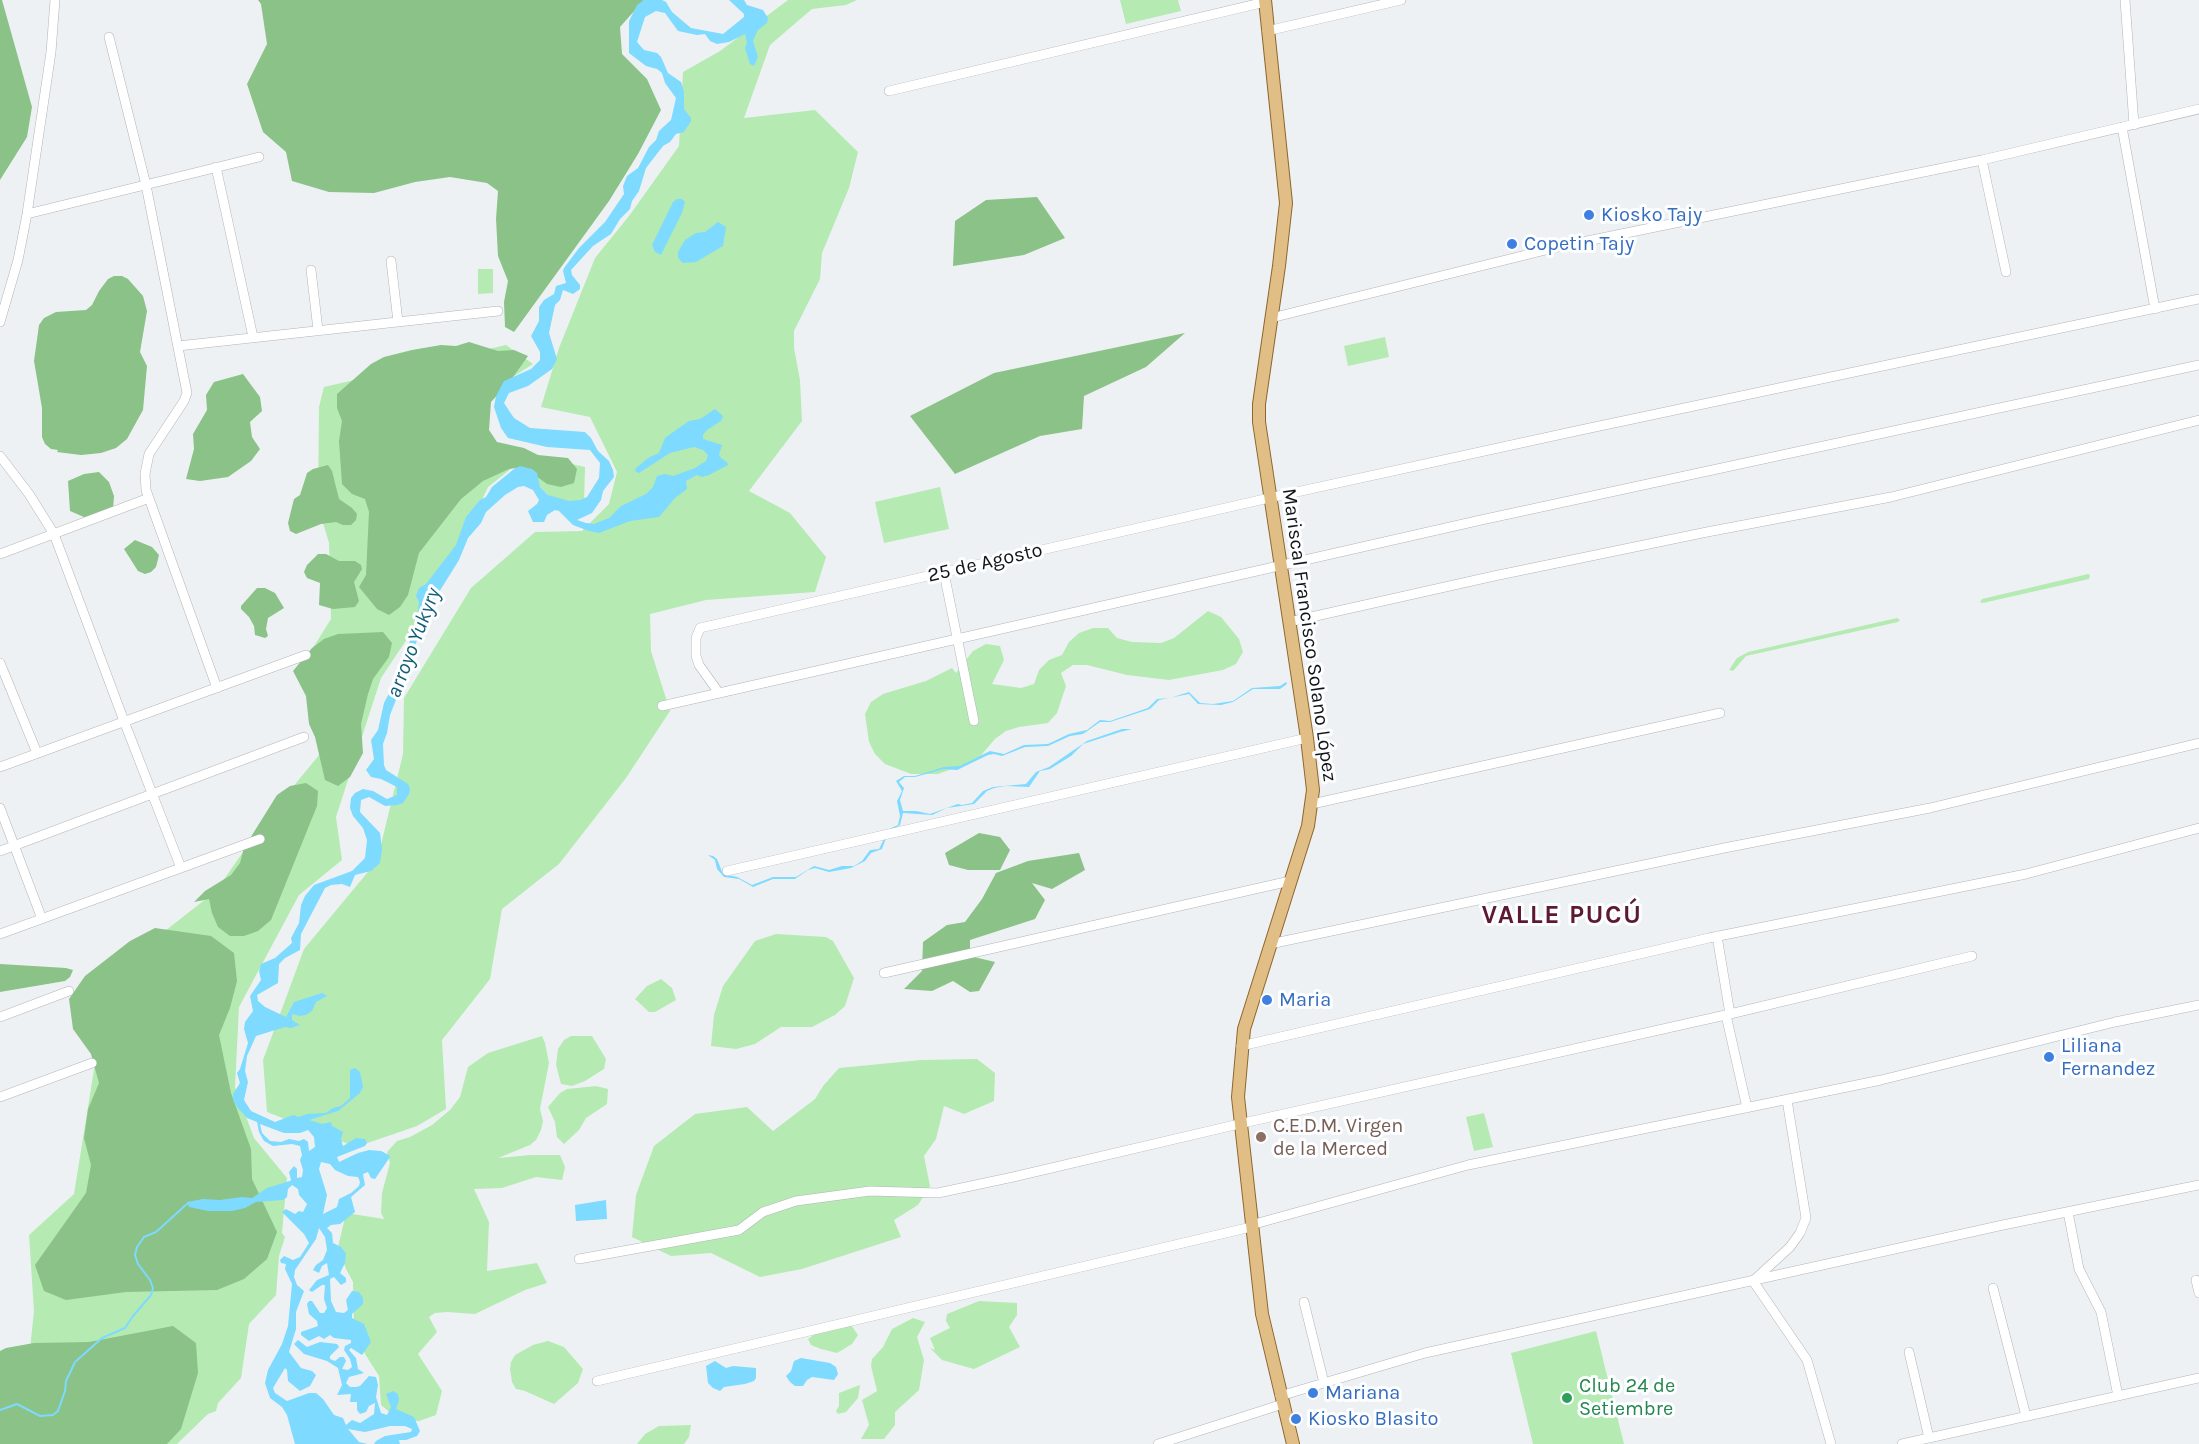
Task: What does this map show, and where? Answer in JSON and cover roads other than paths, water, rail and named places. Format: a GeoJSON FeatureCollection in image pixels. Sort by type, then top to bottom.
{"type":"FeatureCollection","features":[{"type":"Feature","properties":{"kind":"main road","name":"Mariscal Francisco Solano López"},"geometry":{"type":"LineString","coordinates":[[1265,1],[1286,203],[1259,404],[1260,435],[1313,781],[1308,826],[1248,1014],[1241,1046],[1238,1089],[1239,1124],[1263,1322],[1293,1444]]}},
{"type":"Feature","properties":{"kind":"street"},"geometry":{"type":"LineString","coordinates":[[0,322],[16,270],[27,214],[51,51],[55,0]]}},
{"type":"Feature","properties":{"kind":"street"},"geometry":{"type":"LineString","coordinates":[[1267,31],[1401,0]]}},
{"type":"Feature","properties":{"kind":"street"},"geometry":{"type":"LineString","coordinates":[[2125,0],[2134,125]]}},
{"type":"Feature","properties":{"kind":"street"},"geometry":{"type":"LineString","coordinates":[[889,91],[1265,1]]}},
{"type":"Feature","properties":{"kind":"street"},"geometry":{"type":"LineString","coordinates":[[109,37],[146,184],[187,393],[149,454],[144,474],[146,490],[217,688]]}},
{"type":"Feature","properties":{"kind":"street"},"geometry":{"type":"LineString","coordinates":[[1271,318],[1558,247],[1982,160],[2199,109]]}},
{"type":"Feature","properties":{"kind":"street"},"geometry":{"type":"LineString","coordinates":[[2122,127],[2155,309]]}},
{"type":"Feature","properties":{"kind":"street"},"geometry":{"type":"LineString","coordinates":[[27,214],[259,157]]}},
{"type":"Feature","properties":{"kind":"street"},"geometry":{"type":"LineString","coordinates":[[1982,160],[2006,272]]}},
{"type":"Feature","properties":{"kind":"street"},"geometry":{"type":"LineString","coordinates":[[216,167],[253,337]]}},
{"type":"Feature","properties":{"kind":"street"},"geometry":{"type":"LineString","coordinates":[[391,261],[398,322]]}},
{"type":"Feature","properties":{"kind":"street"},"geometry":{"type":"LineString","coordinates":[[311,270],[318,330]]}},
{"type":"Feature","properties":{"kind":"street","name":"25 de Agosto"},"geometry":{"type":"LineString","coordinates":[[719,693],[699,665],[696,656],[696,638],[700,628],[1269,498],[2199,299]]}},
{"type":"Feature","properties":{"kind":"street"},"geometry":{"type":"LineString","coordinates":[[178,345],[498,311]]}},
{"type":"Feature","properties":{"kind":"street"},"geometry":{"type":"LineString","coordinates":[[662,706],[1280,565],[2199,365]]}},
{"type":"Feature","properties":{"kind":"street"},"geometry":{"type":"LineString","coordinates":[[1289,622],[1516,571],[1891,497],[2199,420]]}},
{"type":"Feature","properties":{"kind":"street"},"geometry":{"type":"LineString","coordinates":[[0,456],[29,494],[54,534],[181,868]]}},
{"type":"Feature","properties":{"kind":"street"},"geometry":{"type":"LineString","coordinates":[[0,554],[149,498]]}},
{"type":"Feature","properties":{"kind":"street"},"geometry":{"type":"LineString","coordinates":[[944,573],[974,721]]}},
{"type":"Feature","properties":{"kind":"street"},"geometry":{"type":"LineString","coordinates":[[0,767],[306,655]]}},
{"type":"Feature","properties":{"kind":"street"},"geometry":{"type":"LineString","coordinates":[[0,663],[37,753]]}},
{"type":"Feature","properties":{"kind":"street"},"geometry":{"type":"LineString","coordinates":[[1312,804],[1720,713]]}},
{"type":"Feature","properties":{"kind":"street"},"geometry":{"type":"LineString","coordinates":[[0,851],[304,737]]}},
{"type":"Feature","properties":{"kind":"street"},"geometry":{"type":"LineString","coordinates":[[727,871],[1307,738]]}},
{"type":"Feature","properties":{"kind":"street"},"geometry":{"type":"LineString","coordinates":[[1270,944],[1724,848],[1930,808],[2199,742]]}},
{"type":"Feature","properties":{"kind":"street"},"geometry":{"type":"LineString","coordinates":[[0,808],[42,919]]}},
{"type":"Feature","properties":{"kind":"street"},"geometry":{"type":"LineString","coordinates":[[1241,1046],[1716,936],[2026,874],[2199,828]]}},
{"type":"Feature","properties":{"kind":"street"},"geometry":{"type":"LineString","coordinates":[[0,934],[260,839]]}},
{"type":"Feature","properties":{"kind":"street"},"geometry":{"type":"LineString","coordinates":[[884,973],[1290,880]]}},
{"type":"Feature","properties":{"kind":"street"},"geometry":{"type":"LineString","coordinates":[[1716,936],[1728,1015],[1747,1108]]}},
{"type":"Feature","properties":{"kind":"street"},"geometry":{"type":"LineString","coordinates":[[579,1259],[739,1230],[763,1212],[796,1201],[870,1191],[938,1192],[1728,1015],[1972,957]]}},
{"type":"Feature","properties":{"kind":"street"},"geometry":{"type":"LineString","coordinates":[[0,1017],[69,991]]}},
{"type":"Feature","properties":{"kind":"street"},"geometry":{"type":"LineString","coordinates":[[597,1382],[1251,1226],[1468,1165],[1881,1080],[2115,1022],[2199,1005]]}},
{"type":"Feature","properties":{"kind":"street"},"geometry":{"type":"LineString","coordinates":[[0,1097],[92,1063]]}},
{"type":"Feature","properties":{"kind":"street"},"geometry":{"type":"LineString","coordinates":[[1753,1281],[1790,1247],[1800,1233],[1806,1218],[1787,1100]]}},
{"type":"Feature","properties":{"kind":"street"},"geometry":{"type":"LineString","coordinates":[[1158,1444],[1324,1383],[1425,1353],[2199,1185]]}},
{"type":"Feature","properties":{"kind":"street"},"geometry":{"type":"LineString","coordinates":[[2068,1212],[2079,1269],[2101,1312],[2118,1396]]}},
{"type":"Feature","properties":{"kind":"street"},"geometry":{"type":"LineString","coordinates":[[2196,1280],[2199,1293]]}},
{"type":"Feature","properties":{"kind":"street"},"geometry":{"type":"LineString","coordinates":[[1753,1281],[1807,1360],[1831,1444]]}},
{"type":"Feature","properties":{"kind":"street"},"geometry":{"type":"LineString","coordinates":[[1993,1288],[2026,1416]]}},
{"type":"Feature","properties":{"kind":"street"},"geometry":{"type":"LineString","coordinates":[[1304,1302],[1324,1383]]}},
{"type":"Feature","properties":{"kind":"street"},"geometry":{"type":"LineString","coordinates":[[1909,1352],[1929,1438]]}},
{"type":"Feature","properties":{"kind":"street"},"geometry":{"type":"LineString","coordinates":[[1902,1444],[2199,1377]]}},
{"type":"Feature","properties":{"kind":"water","name":"arroyo Yukyry"},"geometry":{"type":"Polygon","coordinates":[[[644,0],[662,0],[691,28],[723,34],[744,17],[744,14],[729,0],[744,0],[747,5],[763,10],[768,18],[767,23],[758,30],[753,41],[758,57],[754,66],[750,64],[745,48],[747,43],[745,34],[729,42],[717,44],[710,41],[705,34],[697,35],[678,31],[665,13],[656,11],[645,17],[637,42],[644,50],[657,53],[668,73],[681,82],[684,92],[684,109],[691,121],[684,132],[676,134],[670,142],[663,146],[646,168],[639,191],[630,209],[620,219],[611,234],[593,246],[571,270],[580,289],[573,294],[563,290],[560,300],[555,305],[549,333],[557,359],[552,369],[528,386],[509,393],[504,403],[514,418],[530,428],[585,432],[598,451],[609,461],[614,477],[603,491],[601,500],[592,513],[577,520],[586,523],[594,524],[609,518],[621,506],[646,494],[653,487],[657,476],[665,474],[673,476],[695,468],[706,461],[708,455],[703,450],[694,447],[670,453],[639,473],[635,469],[648,458],[659,453],[665,438],[689,421],[700,419],[715,409],[723,416],[721,421],[707,430],[703,439],[722,445],[719,455],[728,465],[709,475],[702,477],[697,475],[686,481],[687,489],[675,498],[659,517],[630,521],[599,533],[573,525],[555,510],[547,515],[544,522],[533,522],[528,511],[539,500],[533,490],[524,486],[505,495],[486,512],[481,523],[468,538],[459,560],[422,623],[409,667],[390,715],[383,744],[384,765],[386,770],[408,784],[409,794],[403,803],[397,805],[385,806],[369,797],[361,800],[360,812],[380,833],[382,849],[380,863],[371,871],[355,875],[350,887],[342,884],[325,888],[301,934],[300,950],[279,964],[278,983],[257,995],[258,1001],[265,1007],[286,1017],[294,1002],[322,993],[327,996],[316,1002],[312,1011],[306,1015],[292,1014],[292,1020],[300,1025],[256,1036],[247,1056],[245,1071],[248,1082],[244,1100],[251,1111],[275,1122],[293,1115],[299,1117],[326,1113],[341,1106],[350,1098],[350,1070],[355,1068],[360,1072],[363,1087],[360,1093],[338,1111],[309,1120],[322,1124],[331,1122],[332,1126],[343,1132],[341,1139],[343,1146],[356,1138],[365,1139],[367,1143],[365,1146],[337,1157],[339,1162],[369,1150],[381,1151],[390,1157],[375,1179],[371,1178],[368,1172],[363,1174],[365,1185],[351,1197],[355,1212],[340,1224],[327,1228],[332,1233],[333,1243],[341,1247],[346,1254],[340,1273],[346,1278],[346,1282],[341,1285],[334,1277],[330,1279],[331,1301],[336,1312],[344,1313],[348,1310],[346,1300],[352,1291],[359,1292],[363,1298],[363,1304],[352,1314],[352,1318],[364,1324],[371,1342],[362,1355],[351,1348],[349,1350],[356,1358],[358,1369],[364,1373],[349,1377],[346,1383],[350,1387],[356,1387],[360,1386],[369,1376],[376,1377],[378,1385],[376,1397],[381,1413],[387,1415],[391,1407],[386,1394],[393,1391],[398,1394],[399,1400],[396,1409],[414,1417],[420,1431],[417,1436],[399,1440],[400,1444],[374,1444],[385,1436],[411,1432],[412,1429],[405,1426],[390,1426],[365,1432],[348,1429],[359,1442],[368,1444],[295,1444],[287,1415],[282,1407],[270,1398],[265,1383],[268,1370],[282,1344],[288,1326],[292,1284],[285,1269],[286,1264],[281,1263],[280,1260],[284,1256],[293,1260],[300,1257],[309,1243],[304,1234],[282,1212],[286,1209],[295,1214],[299,1211],[303,1212],[307,1204],[299,1195],[298,1189],[292,1185],[288,1189],[287,1197],[283,1200],[256,1202],[232,1211],[208,1211],[189,1207],[187,1202],[203,1199],[252,1198],[267,1188],[290,1181],[289,1172],[294,1166],[297,1169],[297,1178],[302,1177],[300,1146],[292,1144],[273,1146],[264,1141],[257,1122],[247,1118],[233,1100],[233,1094],[240,1083],[237,1073],[248,1043],[244,1029],[245,1022],[253,1011],[250,996],[261,980],[259,971],[261,964],[275,958],[292,943],[291,938],[299,923],[301,905],[314,885],[352,871],[365,858],[367,840],[363,828],[353,816],[350,808],[351,798],[363,789],[373,791],[387,799],[397,795],[397,787],[371,777],[366,770],[374,759],[371,740],[378,730],[384,703],[398,676],[417,620],[419,602],[416,596],[419,588],[426,584],[456,545],[466,517],[480,500],[486,497],[492,487],[514,469],[520,466],[532,469],[537,473],[540,487],[548,495],[569,501],[587,497],[599,478],[600,463],[590,450],[547,447],[508,438],[501,428],[494,407],[496,396],[504,381],[531,369],[540,360],[540,352],[531,336],[539,321],[539,307],[544,300],[554,294],[556,286],[566,283],[564,268],[579,248],[605,222],[624,194],[623,186],[627,176],[638,168],[649,147],[656,140],[659,131],[671,120],[676,98],[665,83],[662,73],[646,66],[629,53],[629,21],[637,5],[644,0]],[[260,1124],[262,1133],[270,1141],[304,1139],[308,1142],[309,1151],[315,1147],[314,1137],[308,1130],[300,1133],[284,1133],[260,1124]],[[321,1162],[319,1169],[327,1195],[323,1214],[337,1207],[339,1199],[351,1193],[360,1182],[358,1177],[348,1176],[335,1170],[330,1164],[321,1162]],[[319,1228],[316,1239],[295,1270],[294,1277],[297,1285],[304,1291],[296,1312],[296,1329],[289,1352],[301,1368],[312,1371],[316,1375],[310,1386],[300,1391],[288,1381],[285,1368],[273,1388],[275,1393],[287,1401],[309,1393],[316,1393],[334,1415],[343,1418],[346,1425],[352,1420],[360,1423],[374,1414],[375,1403],[369,1406],[366,1412],[360,1414],[357,1410],[357,1402],[350,1402],[351,1394],[337,1395],[342,1385],[338,1368],[327,1361],[304,1354],[294,1344],[298,1340],[307,1347],[320,1342],[337,1344],[339,1347],[330,1359],[335,1361],[344,1357],[346,1361],[342,1369],[348,1370],[352,1367],[344,1350],[351,1340],[334,1338],[330,1335],[324,1339],[319,1336],[309,1341],[301,1335],[301,1332],[318,1326],[317,1321],[309,1314],[307,1304],[309,1301],[312,1301],[320,1313],[324,1313],[327,1308],[324,1299],[325,1285],[312,1292],[309,1290],[317,1280],[329,1275],[327,1263],[322,1266],[319,1273],[313,1270],[323,1260],[327,1250],[325,1237],[319,1228]]]}},
{"type":"Feature","properties":{"kind":"water"},"geometry":{"type":"Polygon","coordinates":[[[677,199],[685,202],[682,213],[661,255],[655,252],[652,245],[673,202],[677,199]]]}},
{"type":"Feature","properties":{"kind":"water"},"geometry":{"type":"Polygon","coordinates":[[[718,222],[726,227],[723,246],[696,262],[683,263],[678,258],[678,252],[685,240],[696,233],[705,232],[718,222]]]}},
{"type":"Feature","properties":{"kind":"water"},"geometry":{"type":"Polygon","coordinates":[[[1286,682],[1287,684],[1280,689],[1253,689],[1233,702],[1221,705],[1198,704],[1189,694],[1172,697],[1189,692],[1200,703],[1213,704],[1233,701],[1252,688],[1280,686],[1286,682]]]}},
{"type":"Feature","properties":{"kind":"water"},"geometry":{"type":"Polygon","coordinates":[[[1168,698],[1159,700],[1150,709],[1110,722],[1100,722],[1083,734],[1070,736],[1048,746],[1025,747],[1002,756],[988,755],[957,770],[944,769],[915,777],[905,777],[899,782],[904,788],[900,800],[903,811],[930,814],[958,804],[972,803],[983,791],[993,787],[1026,784],[1036,772],[1049,767],[1087,741],[1122,729],[1132,729],[1083,744],[1071,756],[1050,769],[1040,771],[1029,787],[994,788],[987,791],[974,804],[947,808],[932,815],[903,813],[900,825],[888,833],[882,849],[871,853],[865,861],[851,868],[829,872],[815,868],[795,879],[773,879],[753,887],[739,879],[724,877],[717,869],[715,860],[708,855],[717,859],[723,874],[737,877],[752,885],[773,877],[796,877],[814,866],[829,870],[842,866],[854,866],[862,861],[870,850],[879,849],[889,829],[898,825],[900,816],[897,801],[902,791],[896,781],[904,776],[915,776],[944,767],[960,766],[990,751],[1004,754],[1024,745],[1048,744],[1069,734],[1087,730],[1100,720],[1110,721],[1148,708],[1157,699],[1168,698]]]}},
{"type":"Feature","properties":{"kind":"water"},"geometry":{"type":"Polygon","coordinates":[[[606,1200],[607,1219],[576,1221],[575,1205],[606,1200]]]}},
{"type":"Feature","properties":{"kind":"water"},"geometry":{"type":"Polygon","coordinates":[[[801,1358],[830,1363],[836,1367],[838,1374],[834,1380],[812,1377],[803,1386],[795,1386],[786,1376],[791,1371],[794,1361],[801,1358]]]}},
{"type":"Feature","properties":{"kind":"water"},"geometry":{"type":"Polygon","coordinates":[[[715,1361],[726,1368],[733,1366],[756,1368],[756,1378],[745,1384],[724,1387],[720,1391],[708,1383],[706,1366],[715,1361]]]}},
{"type":"Feature","properties":{"kind":"waterway"},"geometry":{"type":"LineString","coordinates":[[0,1410],[17,1404],[40,1416],[53,1415],[58,1411],[66,1381],[75,1362],[102,1338],[125,1328],[151,1295],[153,1288],[150,1280],[138,1264],[135,1255],[137,1247],[144,1237],[156,1232],[188,1203]]}},
{"type":"Feature","properties":{"kind":"place","name":"Kiosko Tajy"},"geometry":{"type":"Point","coordinates":[1589,215]}},
{"type":"Feature","properties":{"kind":"place","name":"Copetin Tajy"},"geometry":{"type":"Point","coordinates":[1512,244]}},
{"type":"Feature","properties":{"kind":"place","name":"Maria"},"geometry":{"type":"Point","coordinates":[1267,1000]}},
{"type":"Feature","properties":{"kind":"place","name":"Liliana Fernandez"},"geometry":{"type":"Point","coordinates":[2049,1057]}},
{"type":"Feature","properties":{"kind":"place","name":"C.E.D.M. Virgen de la Merced"},"geometry":{"type":"Point","coordinates":[1261,1137]}},
{"type":"Feature","properties":{"kind":"place","name":"Mariana"},"geometry":{"type":"Point","coordinates":[1313,1393]}},
{"type":"Feature","properties":{"kind":"place","name":"Club 24 de Setiembre"},"geometry":{"type":"Point","coordinates":[1567,1398]}},
{"type":"Feature","properties":{"kind":"place","name":"Kiosko Blasito"},"geometry":{"type":"Point","coordinates":[1296,1419]}},
{"type":"Feature","properties":{"kind":"district","name":"VALLE PUCÚ"},"geometry":{"type":"Point","coordinates":[1562,916]}}]}
